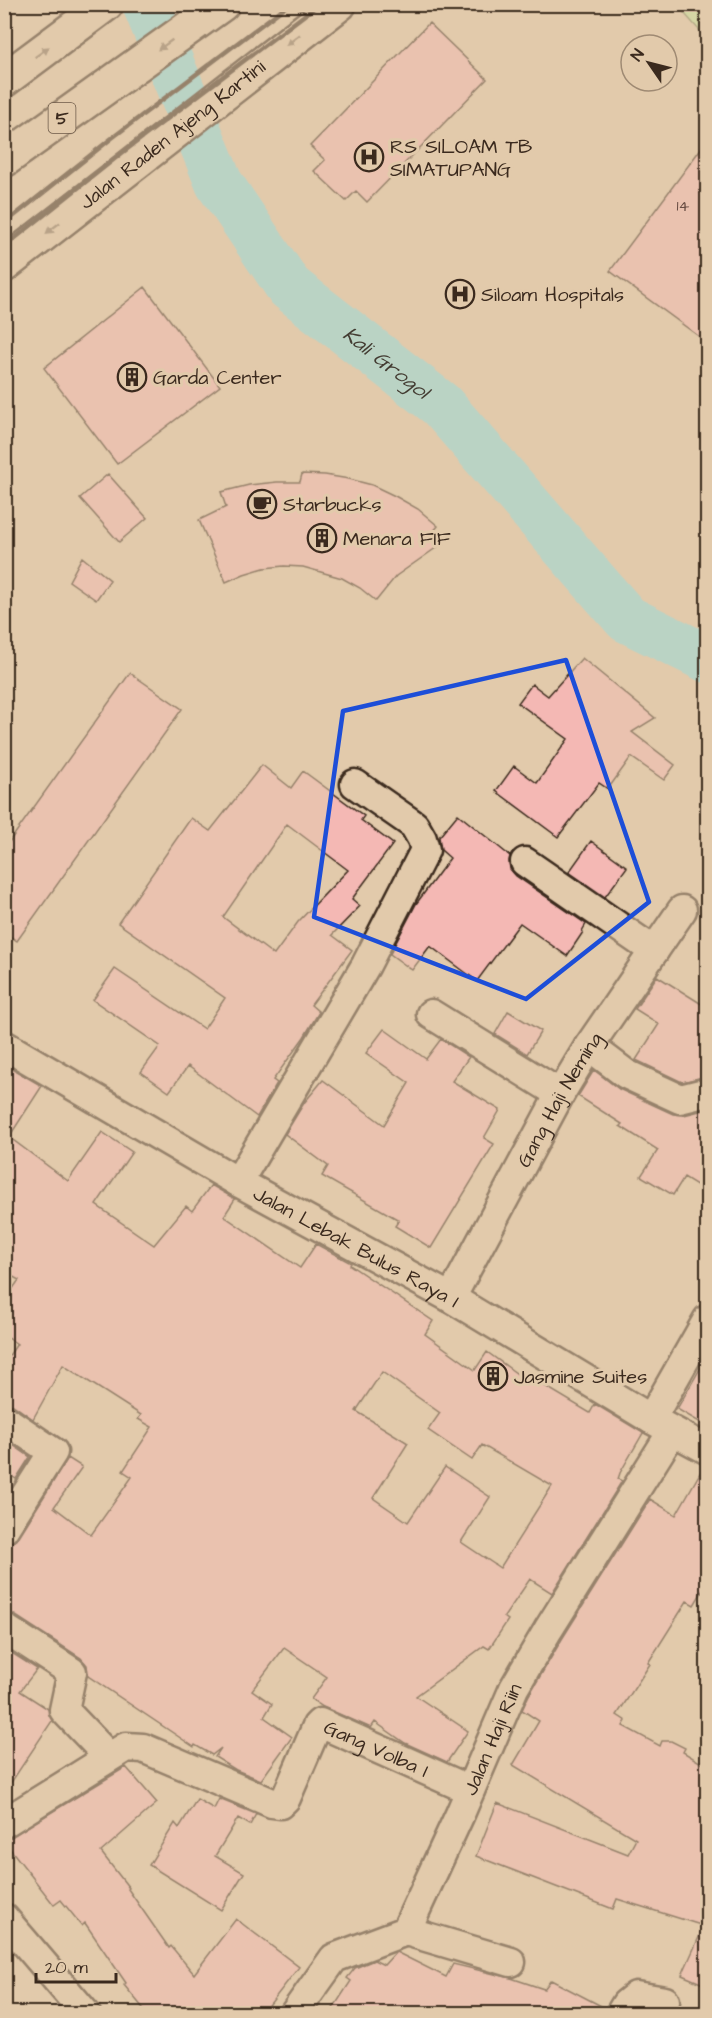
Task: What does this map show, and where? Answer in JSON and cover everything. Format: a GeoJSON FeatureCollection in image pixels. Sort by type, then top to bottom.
{"type":"FeatureCollection","features":[{"type":"Feature","properties":{"kind":"highway"},"geometry":{"type":"LineString","coordinates":[[4,80],[106,4]]}},
{"type":"Feature","properties":{"kind":"highway","name":"Jalan Raden Ajeng Kartini"},"geometry":{"type":"LineString","coordinates":[[4,265],[339,4]]}},
{"type":"Feature","properties":{"kind":"highway","name":"5"},"geometry":{"type":"LineString","coordinates":[[4,160],[216,9]]}},
{"type":"Feature","properties":{"kind":"street"},"geometry":{"type":"LineString","coordinates":[[238,1182],[366,965],[424,850],[422,838],[414,825],[355,784]]}},
{"type":"Feature","properties":{"kind":"street"},"geometry":{"type":"LineString","coordinates":[[525,862],[654,951]]}},
{"type":"Feature","properties":{"kind":"street","name":"Gang Haji Neming"},"geometry":{"type":"LineString","coordinates":[[452,1299],[589,1046],[682,910]]}},
{"type":"Feature","properties":{"kind":"street"},"geometry":{"type":"LineString","coordinates":[[431,1014],[561,1094]]}},
{"type":"Feature","properties":{"kind":"street","name":"Jalan Lebak Bulus Raya I"},"geometry":{"type":"LineString","coordinates":[[4,1045],[238,1182],[452,1299],[661,1425],[708,1450]]}},
{"type":"Feature","properties":{"kind":"street"},"geometry":{"type":"LineString","coordinates":[[589,1046],[626,1074],[680,1100],[708,1092]]}},
{"type":"Feature","properties":{"kind":"street","name":"Jalan Haji Riin"},"geometry":{"type":"LineString","coordinates":[[406,1931],[514,1688],[661,1425],[708,1319]]}},
{"type":"Feature","properties":{"kind":"street"},"geometry":{"type":"LineString","coordinates":[[4,1419],[53,1452],[4,1529]]}},
{"type":"Feature","properties":{"kind":"street"},"geometry":{"type":"LineString","coordinates":[[4,1628],[72,1672],[64,1710],[117,1752],[4,1823]]}},
{"type":"Feature","properties":{"kind":"street","name":"Gang Volba I"},"geometry":{"type":"LineString","coordinates":[[117,1752],[143,1748],[272,1803],[280,1804],[286,1798],[320,1723],[470,1790]]}},
{"type":"Feature","properties":{"kind":"street"},"geometry":{"type":"LineString","coordinates":[[4,1918],[86,2013]]}},
{"type":"Feature","properties":{"kind":"street"},"geometry":{"type":"LineString","coordinates":[[294,2013],[334,1958],[406,1931],[511,1962]]}},
{"type":"Feature","properties":{"kind":"street"},"geometry":{"type":"LineString","coordinates":[[620,2013],[636,1996],[665,2001]]}},
{"type":"Feature","properties":{"kind":"highlighted area"},"geometry":{"type":"Polygon","coordinates":[[[566,660],[649,902],[526,999],[314,917],[343,711],[566,660]]]}},
{"type":"Feature","properties":{"kind":"green space"},"geometry":{"type":"Polygon","coordinates":[[[677,5],[707,5],[707,39],[677,5]]]}},
{"type":"Feature","properties":{"kind":"building"},"geometry":{"type":"Polygon","coordinates":[[[429,23],[487,79],[367,202],[356,191],[346,201],[314,171],[325,160],[310,146],[429,23]]]}},
{"type":"Feature","properties":{"kind":"building"},"geometry":{"type":"Polygon","coordinates":[[[708,139],[708,343],[610,271],[708,139]]]}},
{"type":"Feature","properties":{"kind":"building","name":"Garda Center"},"geometry":{"type":"Polygon","coordinates":[[[145,287],[220,386],[117,464],[44,368],[145,287]]]}},
{"type":"Feature","properties":{"kind":"building"},"geometry":{"type":"Polygon","coordinates":[[[108,474],[147,518],[119,542],[80,498],[108,474]]]}},
{"type":"Feature","properties":{"kind":"building","name":"Menara FIF"},"geometry":{"type":"Polygon","coordinates":[[[302,474],[349,479],[372,485],[395,496],[418,509],[438,526],[432,533],[443,543],[396,576],[376,601],[360,588],[342,578],[303,567],[264,568],[226,582],[199,520],[226,507],[221,492],[249,485],[300,482],[302,474]]]}},
{"type":"Feature","properties":{"kind":"building"},"geometry":{"type":"Polygon","coordinates":[[[82,557],[110,580],[96,600],[69,581],[82,557]]]}},
{"type":"Feature","properties":{"kind":"building"},"geometry":{"type":"Polygon","coordinates":[[[582,658],[655,718],[632,732],[675,765],[664,780],[631,757],[608,789],[599,783],[558,837],[496,791],[514,766],[537,783],[568,739],[518,703],[532,684],[548,696],[582,658]]]}},
{"type":"Feature","properties":{"kind":"building"},"geometry":{"type":"Polygon","coordinates":[[[130,673],[182,709],[17,941],[4,932],[4,849],[130,673]]]}},
{"type":"Feature","properties":{"kind":"building"},"geometry":{"type":"Polygon","coordinates":[[[262,765],[291,788],[303,771],[364,816],[361,820],[393,844],[352,899],[360,906],[332,935],[352,950],[311,1005],[319,1012],[273,1080],[277,1083],[257,1117],[188,1066],[169,1092],[141,1072],[160,1046],[93,1000],[115,969],[204,1029],[225,998],[118,923],[191,818],[210,831],[262,765]],[[287,824],[223,917],[274,955],[298,922],[348,870],[287,824]]]}},
{"type":"Feature","properties":{"kind":"building"},"geometry":{"type":"Polygon","coordinates":[[[458,814],[510,856],[510,869],[516,876],[586,924],[567,956],[520,923],[477,981],[430,946],[412,970],[390,954],[416,904],[450,858],[441,850],[439,837],[458,814]]]}},
{"type":"Feature","properties":{"kind":"building"},"geometry":{"type":"Polygon","coordinates":[[[591,841],[627,867],[605,897],[569,872],[591,841]]]}},
{"type":"Feature","properties":{"kind":"building"},"geometry":{"type":"Polygon","coordinates":[[[657,976],[708,1008],[708,1076],[682,1082],[636,1060],[659,1024],[635,1009],[657,976]]]}},
{"type":"Feature","properties":{"kind":"building"},"geometry":{"type":"Polygon","coordinates":[[[508,1011],[541,1031],[527,1054],[495,1034],[508,1011]]]}},
{"type":"Feature","properties":{"kind":"building"},"geometry":{"type":"Polygon","coordinates":[[[384,1029],[426,1059],[441,1039],[469,1057],[452,1081],[500,1110],[484,1138],[494,1144],[431,1248],[395,1226],[399,1220],[322,1176],[328,1166],[285,1134],[304,1103],[323,1080],[384,1125],[409,1083],[366,1053],[384,1029]]]}},
{"type":"Feature","properties":{"kind":"building"},"geometry":{"type":"Polygon","coordinates":[[[4,1064],[42,1086],[9,1137],[68,1181],[102,1132],[132,1152],[96,1205],[154,1245],[186,1206],[192,1211],[211,1185],[235,1199],[224,1216],[300,1268],[316,1244],[351,1263],[350,1265],[433,1321],[425,1334],[475,1370],[487,1352],[527,1381],[530,1377],[590,1413],[595,1404],[643,1433],[620,1473],[618,1479],[622,1481],[552,1593],[530,1579],[504,1617],[508,1620],[489,1649],[484,1646],[416,1696],[468,1731],[447,1762],[405,1743],[375,1722],[371,1728],[323,1707],[311,1699],[327,1677],[284,1648],[252,1690],[272,1704],[264,1717],[292,1737],[261,1780],[236,1770],[215,1757],[221,1748],[212,1755],[195,1745],[194,1747],[88,1676],[87,1665],[81,1658],[13,1614],[4,1612],[4,1545],[18,1538],[68,1458],[82,1467],[54,1507],[91,1535],[132,1477],[123,1471],[152,1427],[138,1419],[141,1415],[63,1365],[33,1419],[13,1405],[4,1403],[4,1363],[17,1344],[4,1335],[4,1301],[19,1280],[4,1272],[4,1064]],[[382,1372],[356,1411],[408,1443],[373,1498],[408,1522],[445,1467],[490,1497],[461,1542],[500,1568],[552,1486],[482,1445],[472,1460],[428,1430],[440,1413],[382,1372]]]}},
{"type":"Feature","properties":{"kind":"building"},"geometry":{"type":"Polygon","coordinates":[[[594,1070],[619,1089],[673,1114],[684,1115],[708,1109],[708,1192],[684,1177],[673,1195],[641,1176],[658,1150],[578,1096],[594,1070]]]}},
{"type":"Feature","properties":{"kind":"building"},"geometry":{"type":"Polygon","coordinates":[[[708,1355],[708,1427],[677,1409],[708,1355]]]}},
{"type":"Feature","properties":{"kind":"building"},"geometry":{"type":"Polygon","coordinates":[[[4,1439],[30,1457],[16,1479],[4,1471],[4,1439]]]}},
{"type":"Feature","properties":{"kind":"building"},"geometry":{"type":"Polygon","coordinates":[[[704,1466],[708,1466],[708,1582],[694,1605],[687,1601],[617,1715],[626,1721],[623,1726],[660,1746],[662,1741],[671,1741],[685,1748],[683,1752],[708,1767],[708,1986],[682,1975],[704,1926],[617,1899],[613,1909],[476,1856],[497,1803],[628,1854],[636,1839],[513,1765],[539,1721],[522,1710],[562,1639],[650,1499],[676,1515],[704,1466]]]}},
{"type":"Feature","properties":{"kind":"building"},"geometry":{"type":"Polygon","coordinates":[[[4,1648],[37,1669],[20,1691],[48,1709],[52,1721],[4,1793],[4,1648]]]}},
{"type":"Feature","properties":{"kind":"building"},"geometry":{"type":"Polygon","coordinates":[[[126,1767],[157,1803],[101,1852],[129,1888],[169,1948],[171,1946],[194,1974],[236,1919],[299,1967],[263,2013],[147,2013],[124,1985],[126,1983],[85,1923],[82,1926],[61,1900],[54,1905],[4,1841],[126,1767]]]}},
{"type":"Feature","properties":{"kind":"building"},"geometry":{"type":"Polygon","coordinates":[[[197,1799],[214,1809],[219,1799],[256,1814],[250,1825],[238,1818],[215,1856],[244,1873],[221,1910],[149,1865],[175,1823],[179,1828],[197,1799]]]}},
{"type":"Feature","properties":{"kind":"building"},"geometry":{"type":"Polygon","coordinates":[[[396,1952],[446,1977],[453,1964],[511,1978],[544,1989],[551,1980],[605,2008],[604,2013],[330,2013],[351,1981],[347,1978],[355,1968],[374,1960],[384,1965],[396,1952]]]}},
{"type":"Feature","properties":{"kind":"waterway","name":"Kali Grogol"},"geometry":{"type":"LineString","coordinates":[[146,4],[219,183],[289,287],[441,405],[627,619],[708,659]]}},
{"type":"Feature","properties":{"kind":"railway"},"geometry":{"type":"LineString","coordinates":[[4,224],[112,138],[289,4]]}},
{"type":"Feature","properties":{"kind":"railway"},"geometry":{"type":"LineString","coordinates":[[4,247],[122,153],[319,4]]}},
{"type":"Feature","properties":{"kind":"place","name":"RS SILOAM TB SIMATUPANG"},"geometry":{"type":"Point","coordinates":[369,157]}},
{"type":"Feature","properties":{"kind":"place","name":"Siloam Hospitals"},"geometry":{"type":"Point","coordinates":[460,294]}},
{"type":"Feature","properties":{"kind":"place","name":"Garda Center"},"geometry":{"type":"Point","coordinates":[132,377]}},
{"type":"Feature","properties":{"kind":"place","name":"Starbucks"},"geometry":{"type":"Point","coordinates":[262,504]}},
{"type":"Feature","properties":{"kind":"place","name":"Menara FIF"},"geometry":{"type":"Point","coordinates":[322,538]}},
{"type":"Feature","properties":{"kind":"place","name":"Jasmine Suites"},"geometry":{"type":"Point","coordinates":[493,1376]}}]}
